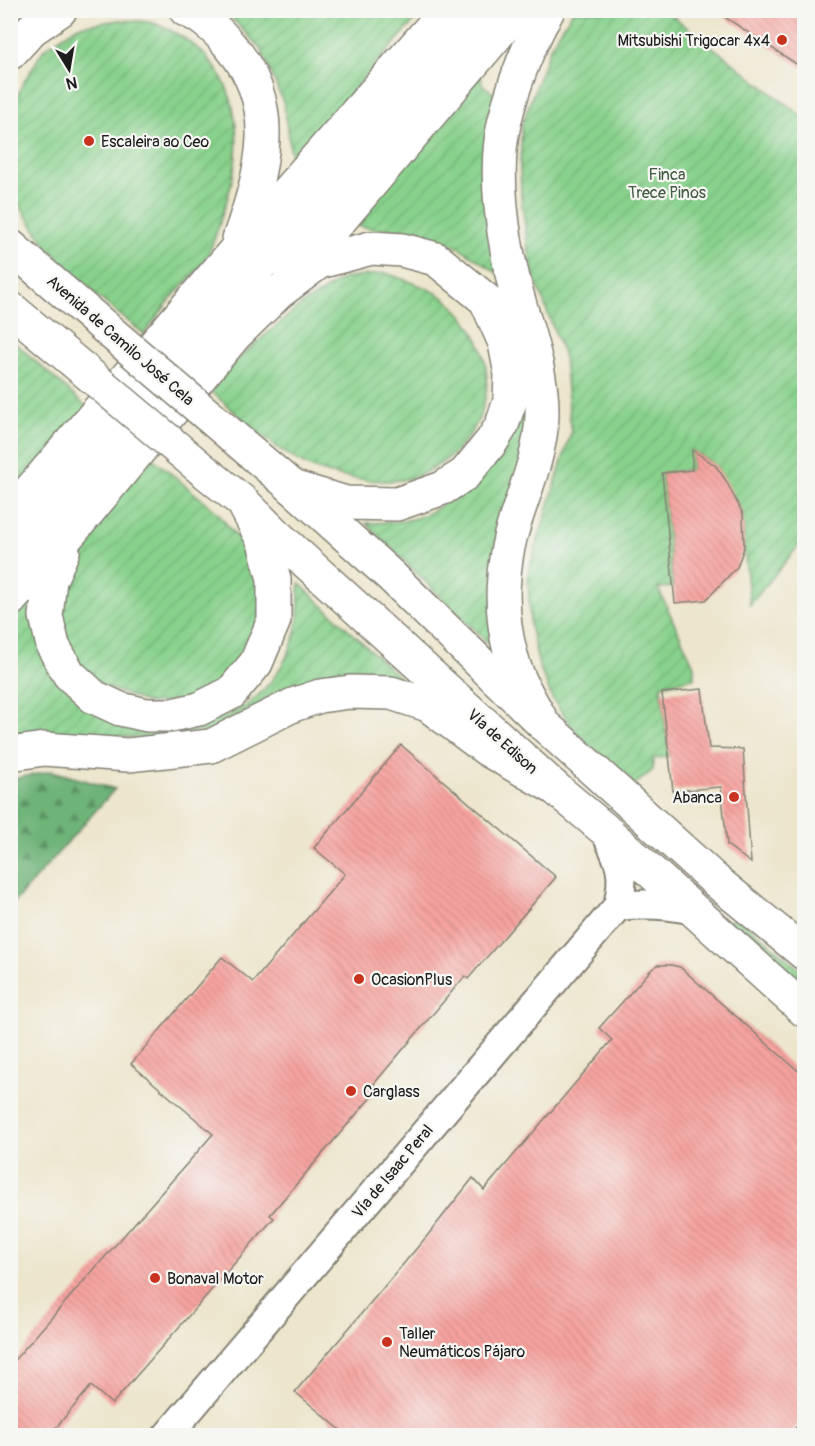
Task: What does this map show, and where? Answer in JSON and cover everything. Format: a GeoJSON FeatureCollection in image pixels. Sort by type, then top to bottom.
{"type":"FeatureCollection","features":[{"type":"Feature","properties":{"kind":"main road"},"geometry":{"type":"LineString","coordinates":[[10,53],[32,29],[60,10]]}},
{"type":"Feature","properties":{"kind":"main road"},"geometry":{"type":"LineString","coordinates":[[186,10],[219,33],[241,59],[256,84],[264,117],[261,161],[254,196],[234,252]]}},
{"type":"Feature","properties":{"kind":"main road"},"geometry":{"type":"LineString","coordinates":[[10,514],[234,252],[447,10]]}},
{"type":"Feature","properties":{"kind":"main road"},"geometry":{"type":"LineString","coordinates":[[10,555],[412,89],[475,10]]}},
{"type":"Feature","properties":{"kind":"main road"},"geometry":{"type":"LineString","coordinates":[[412,89],[487,10]]}},
{"type":"Feature","properties":{"kind":"main road"},"geometry":{"type":"LineString","coordinates":[[10,600],[72,531],[235,335],[279,292],[518,10]]}},
{"type":"Feature","properties":{"kind":"main road"},"geometry":{"type":"LineString","coordinates":[[544,725],[522,686],[511,656],[503,614],[506,556],[539,443],[542,415],[533,351],[507,251],[499,163],[503,126],[514,88],[530,43],[548,10]]}},
{"type":"Feature","properties":{"kind":"main road"},"geometry":{"type":"LineString","coordinates":[[10,225],[41,272]]}},
{"type":"Feature","properties":{"kind":"main road","name":"Avenida de Camilo José Cela"},"geometry":{"type":"LineString","coordinates":[[10,246],[292,487]]}},
{"type":"Feature","properties":{"kind":"main road"},"geometry":{"type":"LineString","coordinates":[[279,292],[319,262],[371,248],[402,250],[436,259],[486,300],[505,343],[511,374],[510,401],[502,425],[465,474],[443,488],[397,504],[346,503],[292,487]]}},
{"type":"Feature","properties":{"kind":"main road","name":"Vía de Edison"},"geometry":{"type":"LineString","coordinates":[[10,308],[243,502],[273,532],[555,788],[604,829],[804,1010]]}},
{"type":"Feature","properties":{"kind":"main road"},"geometry":{"type":"LineString","coordinates":[[292,487],[391,576],[544,725],[716,881],[804,953]]}},
{"type":"Feature","properties":{"kind":"main road"},"geometry":{"type":"LineString","coordinates":[[72,531],[50,580],[46,616],[53,646],[69,674],[94,697],[120,709],[147,715],[172,715],[199,709],[231,693],[256,663],[274,620],[274,579],[264,543],[243,502]]}},
{"type":"Feature","properties":{"kind":"main road"},"geometry":{"type":"LineString","coordinates":[[10,754],[44,749],[128,755],[211,746],[293,705],[320,696],[350,692],[391,693],[428,705],[488,750],[555,788]]}},
{"type":"Feature","properties":{"kind":"street"},"geometry":{"type":"LineString","coordinates":[[604,829],[622,869],[623,885],[618,906],[663,903],[690,909]]}},
{"type":"Feature","properties":{"kind":"street","name":"Vía de Isaac Peral"},"geometry":{"type":"LineString","coordinates":[[167,1436],[618,906]]}},
{"type":"Feature","properties":{"kind":"green space"},"geometry":{"type":"Polygon","coordinates":[[[225,11],[423,11],[292,160],[283,102],[261,49],[225,11]]]}},
{"type":"Feature","properties":{"kind":"green space","name":"Finca Trece Pinos"},"geometry":{"type":"Polygon","coordinates":[[[573,11],[666,11],[804,118],[804,539],[750,605],[743,514],[716,466],[692,450],[692,470],[662,473],[673,587],[658,588],[694,666],[694,678],[661,685],[669,756],[653,759],[653,770],[634,785],[588,745],[553,700],[539,666],[530,626],[528,573],[571,432],[564,357],[534,276],[528,248],[521,196],[522,124],[551,45],[573,11]]]}},
{"type":"Feature","properties":{"kind":"green space"},"geometry":{"type":"Polygon","coordinates":[[[120,20],[156,24],[184,38],[206,56],[222,78],[232,102],[236,127],[236,155],[231,183],[211,248],[197,271],[175,294],[144,334],[88,289],[45,244],[13,196],[10,177],[10,116],[22,85],[44,49],[78,26],[120,20]]]}},
{"type":"Feature","properties":{"kind":"green space"},"geometry":{"type":"Polygon","coordinates":[[[481,76],[482,84],[496,95],[483,170],[500,275],[460,248],[419,230],[375,229],[348,224],[481,76]]]}},
{"type":"Feature","properties":{"kind":"green space"},"geometry":{"type":"Polygon","coordinates":[[[386,273],[442,296],[468,323],[481,347],[486,372],[485,397],[478,421],[464,443],[443,462],[417,476],[394,481],[354,478],[318,470],[276,446],[209,390],[238,358],[301,305],[344,278],[386,273]]]}},
{"type":"Feature","properties":{"kind":"green space"},"geometry":{"type":"Polygon","coordinates":[[[11,339],[91,411],[11,503],[11,339]]]}},
{"type":"Feature","properties":{"kind":"green space"},"geometry":{"type":"Polygon","coordinates":[[[530,382],[502,657],[366,523],[402,521],[422,516],[464,491],[479,479],[501,452],[509,437],[530,382]]]}},
{"type":"Feature","properties":{"kind":"green space"},"geometry":{"type":"Polygon","coordinates":[[[150,456],[217,512],[253,558],[262,584],[262,622],[252,650],[204,698],[150,704],[102,685],[84,670],[70,646],[61,617],[63,581],[76,550],[150,456]]]}},
{"type":"Feature","properties":{"kind":"green space"},"geometry":{"type":"Polygon","coordinates":[[[299,583],[399,677],[355,675],[315,678],[282,691],[211,731],[152,738],[78,732],[11,735],[11,619],[35,594],[51,663],[185,728],[212,721],[238,710],[253,700],[269,683],[283,664],[293,643],[298,615],[299,583]]]}},
{"type":"Feature","properties":{"kind":"green space"},"geometry":{"type":"Polygon","coordinates":[[[52,771],[115,789],[11,906],[11,779],[52,771]]]}},
{"type":"Feature","properties":{"kind":"green space"},"geometry":{"type":"Polygon","coordinates":[[[736,915],[804,973],[804,990],[728,923],[736,915]]]}},
{"type":"Feature","properties":{"kind":"building","name":"Mitsubishi Trigocar 4x4"},"geometry":{"type":"Polygon","coordinates":[[[714,10],[804,10],[804,69],[714,10]]]}},
{"type":"Feature","properties":{"kind":"building"},"geometry":{"type":"Polygon","coordinates":[[[692,450],[716,466],[726,481],[743,514],[744,548],[737,567],[706,600],[675,603],[662,473],[692,470],[692,450]]]}},
{"type":"Feature","properties":{"kind":"building"},"geometry":{"type":"Polygon","coordinates":[[[702,689],[709,748],[743,749],[751,863],[727,845],[721,787],[673,791],[662,693],[702,689]]]}},
{"type":"Feature","properties":{"kind":"building"},"geometry":{"type":"Polygon","coordinates":[[[401,745],[556,877],[468,979],[465,976],[373,1085],[378,1089],[270,1215],[274,1218],[112,1404],[91,1386],[49,1436],[10,1436],[10,1365],[213,1134],[131,1064],[222,957],[253,982],[345,874],[314,848],[401,745]]]}},
{"type":"Feature","properties":{"kind":"building"},"geometry":{"type":"Polygon","coordinates":[[[657,965],[680,967],[804,1076],[804,1418],[789,1436],[348,1436],[295,1392],[473,1178],[484,1190],[612,1040],[599,1028],[657,965]]]}},
{"type":"Feature","properties":{"kind":"place","name":"Mitsubishi Trigocar 4x4"},"geometry":{"type":"Point","coordinates":[782,40]}},
{"type":"Feature","properties":{"kind":"place","name":"Escaleira ao Ceo"},"geometry":{"type":"Point","coordinates":[89,141]}},
{"type":"Feature","properties":{"kind":"place","name":"Abanca"},"geometry":{"type":"Point","coordinates":[734,797]}},
{"type":"Feature","properties":{"kind":"place","name":"OcasionPlus"},"geometry":{"type":"Point","coordinates":[359,979]}},
{"type":"Feature","properties":{"kind":"place","name":"Carglass"},"geometry":{"type":"Point","coordinates":[351,1091]}},
{"type":"Feature","properties":{"kind":"place","name":"Bonaval Motor"},"geometry":{"type":"Point","coordinates":[155,1278]}},
{"type":"Feature","properties":{"kind":"place","name":"Taller Neumáticos Pájaro"},"geometry":{"type":"Point","coordinates":[387,1342]}}]}
